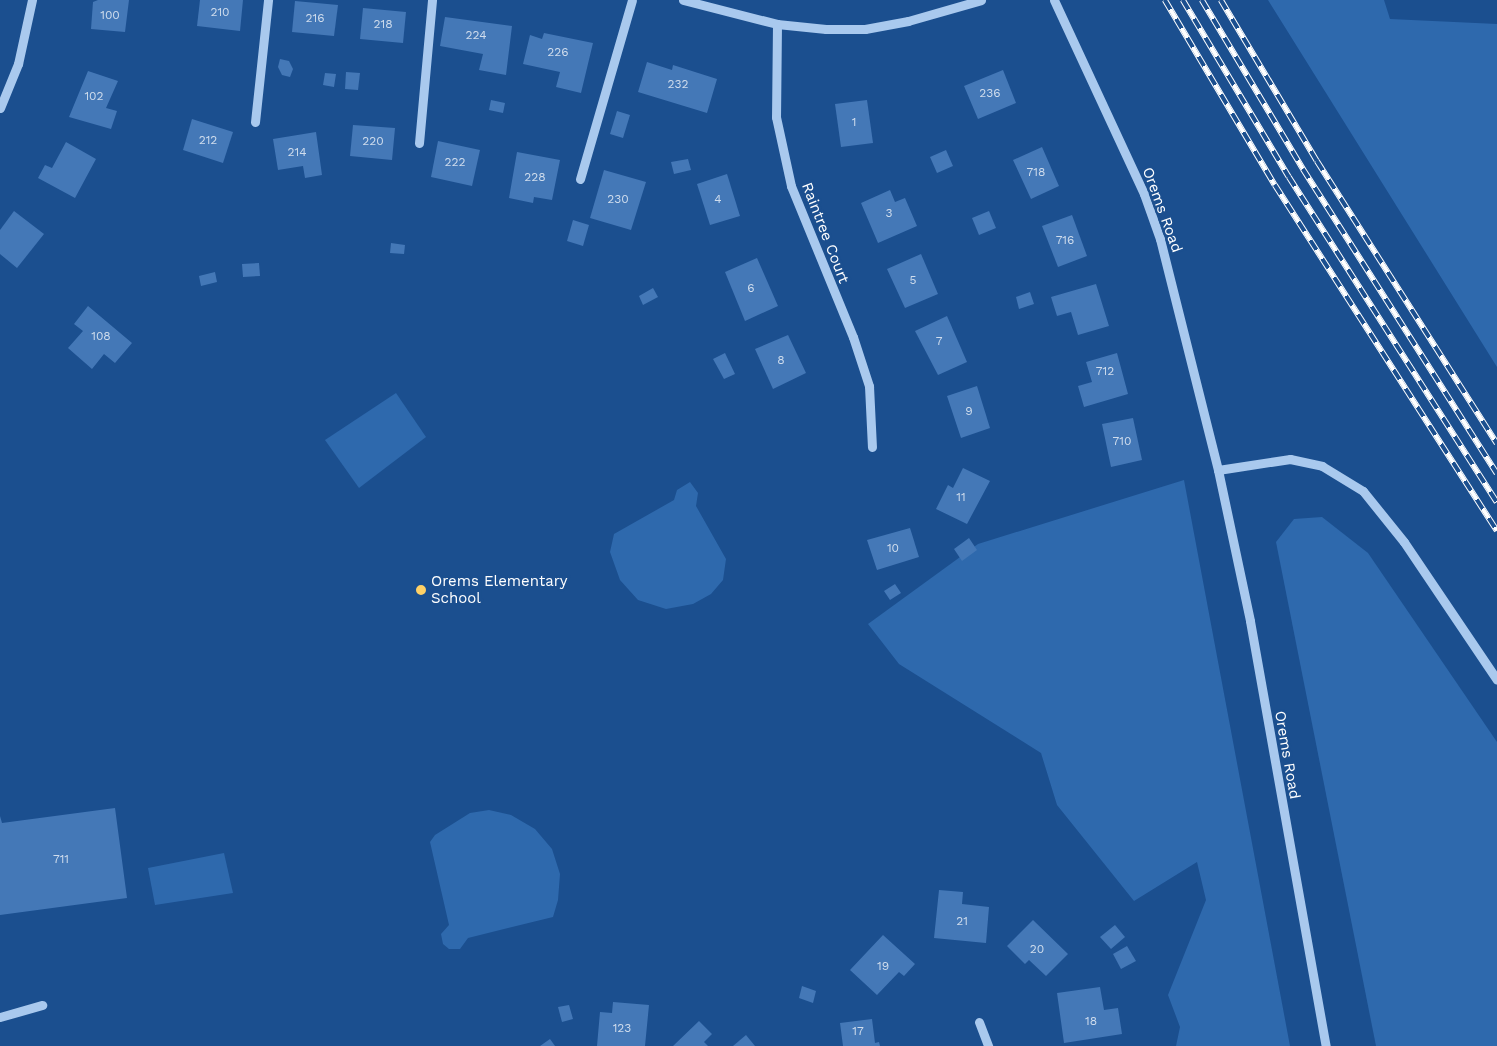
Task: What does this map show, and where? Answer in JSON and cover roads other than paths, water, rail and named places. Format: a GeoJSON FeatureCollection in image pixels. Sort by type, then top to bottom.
{"type":"FeatureCollection","features":[{"type":"Feature","properties":{"kind":"street"},"geometry":{"type":"LineString","coordinates":[[0,108],[18,64],[32,0]]}},
{"type":"Feature","properties":{"kind":"street"},"geometry":{"type":"LineString","coordinates":[[255,122],[268,0]]}},
{"type":"Feature","properties":{"kind":"street"},"geometry":{"type":"LineString","coordinates":[[420,143],[432,0]]}},
{"type":"Feature","properties":{"kind":"street"},"geometry":{"type":"LineString","coordinates":[[580,179],[632,0]]}},
{"type":"Feature","properties":{"kind":"street"},"geometry":{"type":"LineString","coordinates":[[683,0],[777,24],[826,29],[865,29],[916,19],[981,0]]}},
{"type":"Feature","properties":{"kind":"street","name":"Orems Road"},"geometry":{"type":"LineString","coordinates":[[1054,0],[1144,194],[1160,238],[1218,470],[1250,621],[1326,1046]]}},
{"type":"Feature","properties":{"kind":"street","name":"Raintree Court"},"geometry":{"type":"LineString","coordinates":[[777,24],[776,117],[791,186],[853,337],[866,378],[873,428],[872,447]]}},
{"type":"Feature","properties":{"kind":"street"},"geometry":{"type":"LineString","coordinates":[[1218,470],[1290,459],[1322,466],[1363,491],[1404,542],[1497,680]]}},
{"type":"Feature","properties":{"kind":"street"},"geometry":{"type":"LineString","coordinates":[[0,1017],[42,1005]]}},
{"type":"Feature","properties":{"kind":"street"},"geometry":{"type":"LineString","coordinates":[[979,1022],[988,1046]]}},
{"type":"Feature","properties":{"kind":"railway"},"geometry":{"type":"LineString","coordinates":[[1165,0],[1275,185],[1497,531]]}},
{"type":"Feature","properties":{"kind":"railway"},"geometry":{"type":"LineString","coordinates":[[1183,0],[1289,177],[1497,502]]}},
{"type":"Feature","properties":{"kind":"railway"},"geometry":{"type":"LineString","coordinates":[[1202,0],[1303,169],[1497,473]]}},
{"type":"Feature","properties":{"kind":"railway"},"geometry":{"type":"LineString","coordinates":[[1221,0],[1317,161],[1497,444]]}},
{"type":"Feature","properties":{"kind":"place","name":"Orems Elementary School"},"geometry":{"type":"Point","coordinates":[421,590]}}]}
